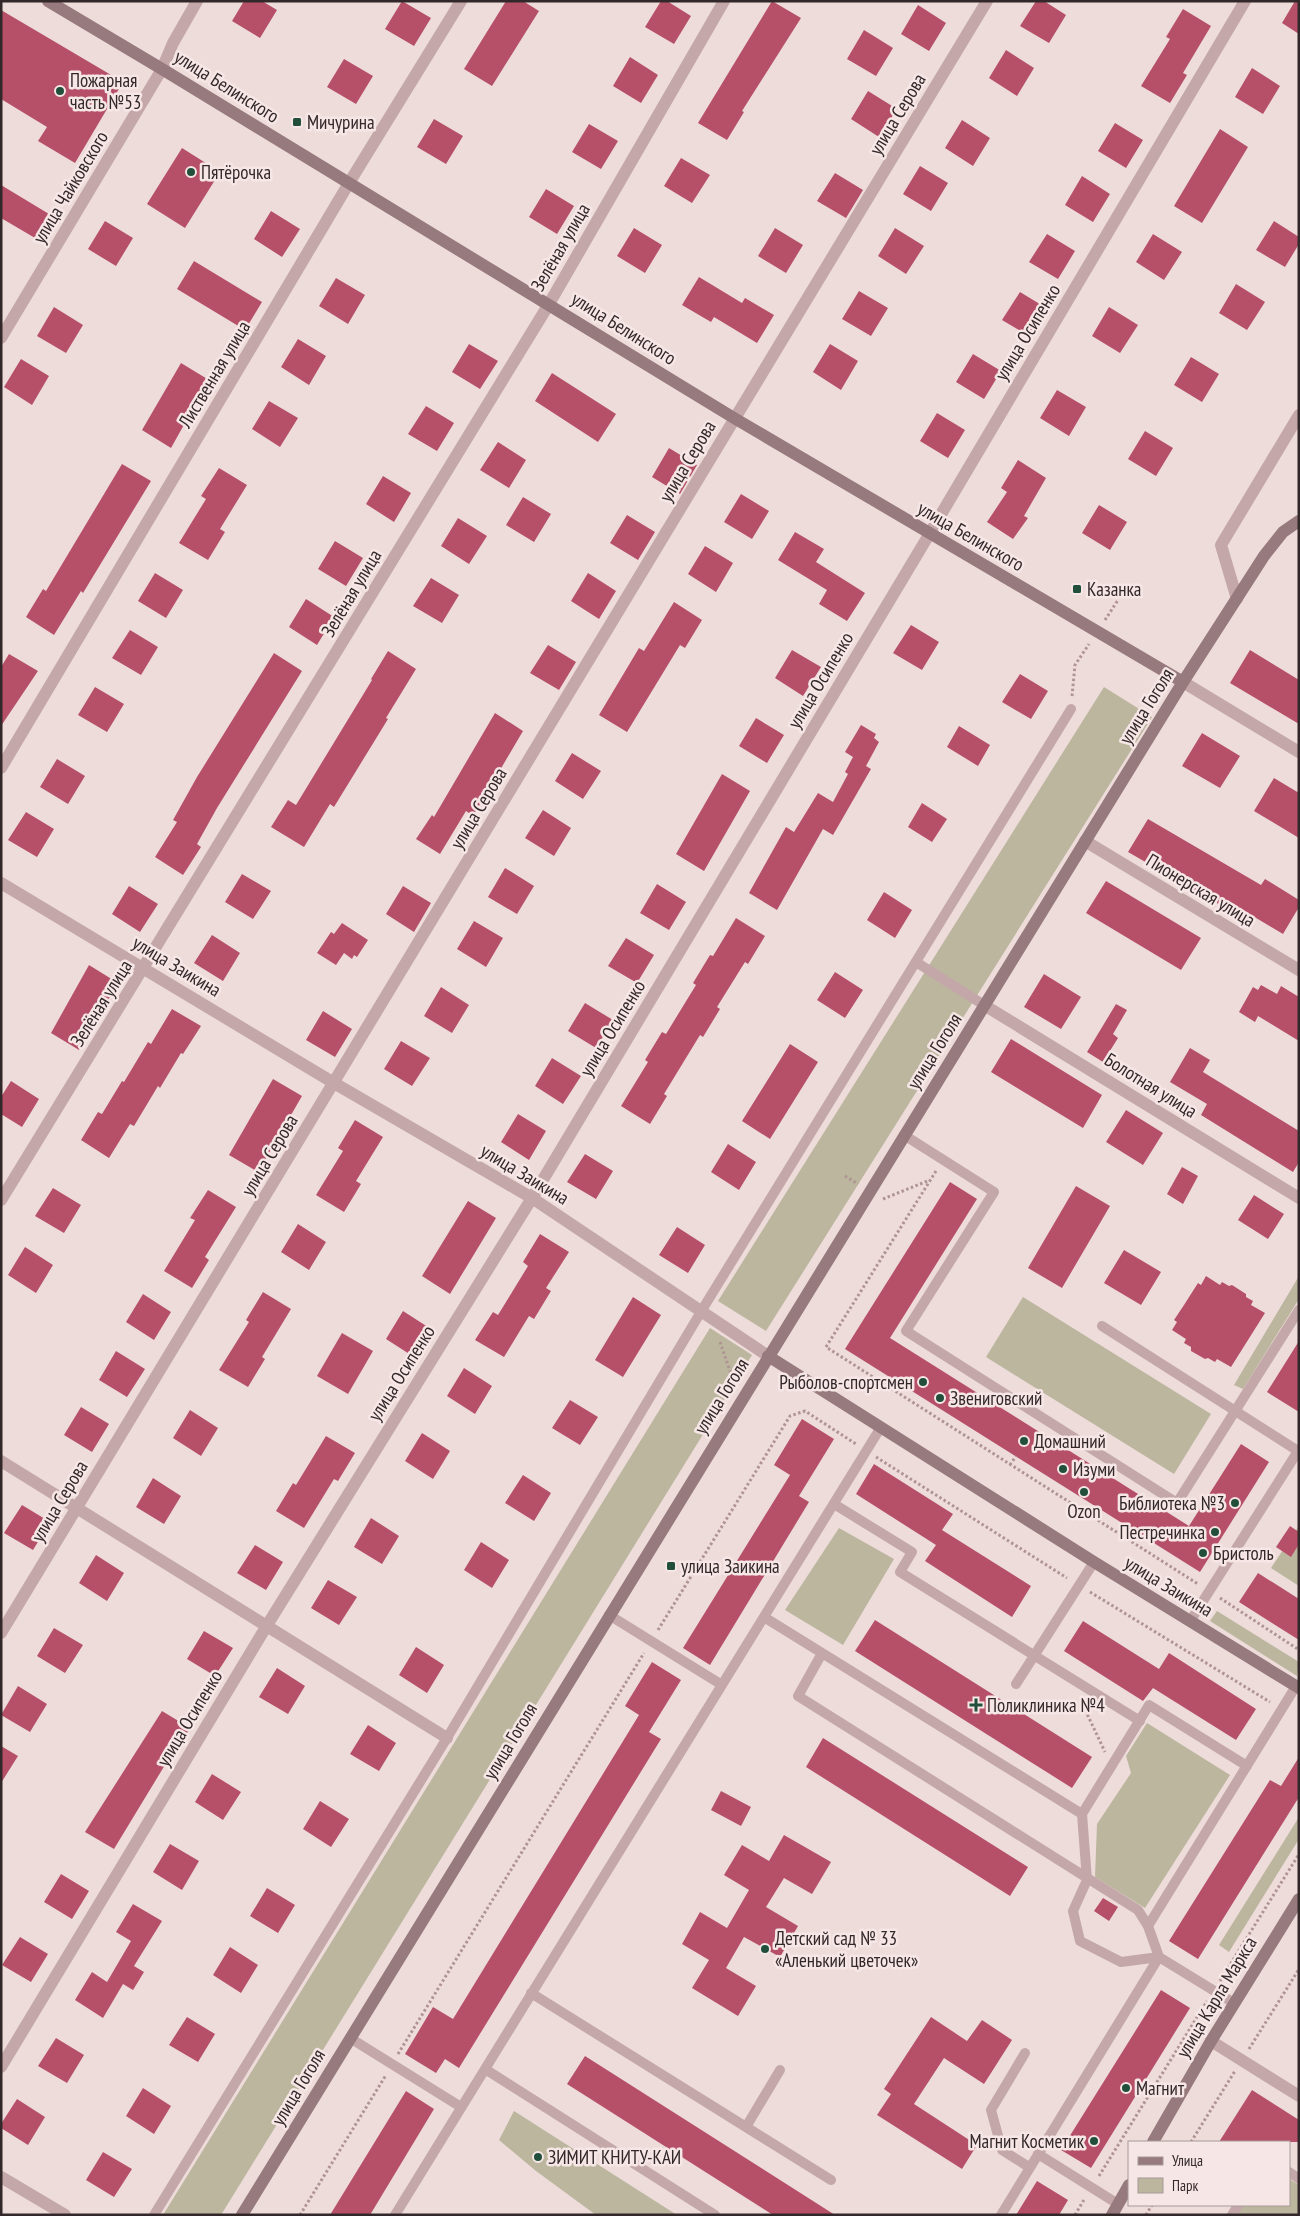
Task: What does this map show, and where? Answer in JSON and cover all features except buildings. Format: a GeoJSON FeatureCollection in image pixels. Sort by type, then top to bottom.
{"type":"FeatureCollection","features":[{"type":"Feature","properties":{"kind":"street","name":"улица Белинского"},"geometry":{"type":"LineString","coordinates":[[48,1],[734,418],[1183,682]]}},
{"type":"Feature","properties":{"kind":"street","name":"улица Чайковского"},"geometry":{"type":"LineString","coordinates":[[1,338],[162,69],[173,43],[197,1]]}},
{"type":"Feature","properties":{"kind":"street","name":"Лиственная улица"},"geometry":{"type":"LineString","coordinates":[[1,768],[349,183],[461,1]]}},
{"type":"Feature","properties":{"kind":"street","name":"Зелёная улица"},"geometry":{"type":"LineString","coordinates":[[1,1200],[549,304],[724,1]]}},
{"type":"Feature","properties":{"kind":"street","name":"улица Серова"},"geometry":{"type":"LineString","coordinates":[[1,1633],[987,1]]}},
{"type":"Feature","properties":{"kind":"street","name":"улица Осипенко"},"geometry":{"type":"LineString","coordinates":[[1,2067],[266,1627],[532,1198],[930,533],[1245,1]]}},
{"type":"Feature","properties":{"kind":"street"},"geometry":{"type":"LineString","coordinates":[[1237,599],[1220,545],[1299,415]]}},
{"type":"Feature","properties":{"kind":"street","name":"улица Гоголя"},"geometry":{"type":"LineString","coordinates":[[242,2215],[1183,682],[1264,556],[1283,532],[1299,521]]}},
{"type":"Feature","properties":{"kind":"street"},"geometry":{"type":"LineString","coordinates":[[1183,682],[1299,752]]}},
{"type":"Feature","properties":{"kind":"street","name":"Пионерская улица"},"geometry":{"type":"LineString","coordinates":[[1085,841],[1299,970]]}},
{"type":"Feature","properties":{"kind":"street","name":"улица Заикина"},"geometry":{"type":"LineString","coordinates":[[1,883],[334,1083],[532,1198],[768,1356],[1094,1562],[1298,1687]]}},
{"type":"Feature","properties":{"kind":"street","name":"Болотная улица"},"geometry":{"type":"LineString","coordinates":[[984,1005],[1299,1198]]}},
{"type":"Feature","properties":{"kind":"street"},"geometry":{"type":"LineString","coordinates":[[1,1461],[447,1738]]}},
{"type":"Feature","properties":{"kind":"street","name":"улица Карла Маркса"},"geometry":{"type":"LineString","coordinates":[[1154,2141],[1211,2041],[1299,1899]]}},
{"type":"Feature","properties":{"kind":"street"},"geometry":{"type":"LineString","coordinates":[[1211,2041],[1299,2096]]}},
{"type":"Feature","properties":{"kind":"street"},"geometry":{"type":"LineString","coordinates":[[1,2177],[65,2215]]}},
{"type":"Feature","properties":{"kind":"street"},"geometry":{"type":"LineString","coordinates":[[1115,2209],[1128,2187]]}},
{"type":"Feature","properties":{"kind":"lane"},"geometry":{"type":"LineString","coordinates":[[154,2215],[706,1313],[916,962],[1071,709]]}},
{"type":"Feature","properties":{"kind":"lane"},"geometry":{"type":"LineString","coordinates":[[916,962],[984,1005]]}},
{"type":"Feature","properties":{"kind":"lane"},"geometry":{"type":"LineString","coordinates":[[904,1135],[994,1192],[906,1331],[1177,1503],[1299,1310]]}},
{"type":"Feature","properties":{"kind":"lane"},"geometry":{"type":"LineString","coordinates":[[1102,1326],[1299,1451],[1191,1620]]}},
{"type":"Feature","properties":{"kind":"lane"},"geometry":{"type":"LineString","coordinates":[[395,2215],[881,1427]]}},
{"type":"Feature","properties":{"kind":"lane"},"geometry":{"type":"LineString","coordinates":[[834,1504],[912,1552],[900,1572],[1140,1721]]}},
{"type":"Feature","properties":{"kind":"lane"},"geometry":{"type":"LineString","coordinates":[[1016,1684],[1094,1562]]}},
{"type":"Feature","properties":{"kind":"lane"},"geometry":{"type":"LineString","coordinates":[[609,1615],[722,1685]]}},
{"type":"Feature","properties":{"kind":"lane"},"geometry":{"type":"LineString","coordinates":[[764,1618],[821,1655],[1082,1814]]}},
{"type":"Feature","properties":{"kind":"lane"},"geometry":{"type":"LineString","coordinates":[[821,1655],[798,1696],[1087,1880],[1138,1910],[1148,1926],[1159,1957]]}},
{"type":"Feature","properties":{"kind":"lane"},"geometry":{"type":"LineString","coordinates":[[1148,1926],[1282,1709],[1298,1687]]}},
{"type":"Feature","properties":{"kind":"lane"},"geometry":{"type":"LineString","coordinates":[[1234,2003],[1159,1957],[1121,1962],[1080,1941],[1073,1911],[1087,1880],[1082,1814],[1149,1705],[1247,1766]]}},
{"type":"Feature","properties":{"kind":"lane"},"geometry":{"type":"LineString","coordinates":[[1001,2215],[1159,1957]]}},
{"type":"Feature","properties":{"kind":"lane"},"geometry":{"type":"LineString","coordinates":[[531,1994],[831,2180]]}},
{"type":"Feature","properties":{"kind":"lane"},"geometry":{"type":"LineString","coordinates":[[350,2038],[461,2107]]}},
{"type":"Feature","properties":{"kind":"lane"},"geometry":{"type":"LineString","coordinates":[[1025,2053],[991,2110],[1002,2150],[1029,2167]]}},
{"type":"Feature","properties":{"kind":"lane"},"geometry":{"type":"LineString","coordinates":[[485,2069],[715,2215]]}},
{"type":"Feature","properties":{"kind":"lane"},"geometry":{"type":"LineString","coordinates":[[746,2127],[780,2070]]}},
{"type":"Feature","properties":{"kind":"lane"},"geometry":{"type":"LineString","coordinates":[[1038,2154],[1091,2188],[1115,2209]]}},
{"type":"Feature","properties":{"kind":"path"},"geometry":{"type":"LineString","coordinates":[[1071,709],[1075,665],[1118,600]]}},
{"type":"Feature","properties":{"kind":"path"},"geometry":{"type":"LineString","coordinates":[[944,1160],[826,1347],[1299,1650]]}},
{"type":"Feature","properties":{"kind":"path"},"geometry":{"type":"LineString","coordinates":[[706,1313],[731,1374]]}},
{"type":"Feature","properties":{"kind":"path"},"geometry":{"type":"LineString","coordinates":[[300,2215],[790,1416],[805,1411],[1079,1585],[1282,1709]]}},
{"type":"Feature","properties":{"kind":"path"},"geometry":{"type":"LineString","coordinates":[[1010,1464],[1016,1456]]}},
{"type":"Feature","properties":{"kind":"path"},"geometry":{"type":"LineString","coordinates":[[1070,1678],[1112,1766]]}},
{"type":"Feature","properties":{"kind":"path"},"geometry":{"type":"LineString","coordinates":[[1075,2215],[1299,1854]]}},
{"type":"Feature","properties":{"kind":"green space"},"geometry":{"type":"Polygon","coordinates":[[[1104,687],[1152,717],[766,1331],[718,1301],[1104,687]]]}},
{"type":"Feature","properties":{"kind":"green space"},"geometry":{"type":"Polygon","coordinates":[[[1299,1276],[1299,1299],[1243,1389],[1234,1385],[1299,1276]]]}},
{"type":"Feature","properties":{"kind":"green space"},"geometry":{"type":"Polygon","coordinates":[[[1023,1297],[1211,1414],[1174,1474],[986,1357],[1023,1297]]]}},
{"type":"Feature","properties":{"kind":"green space"},"geometry":{"type":"Polygon","coordinates":[[[710,1328],[752,1355],[221,2215],[163,2215],[710,1328]]]}},
{"type":"Feature","properties":{"kind":"green space"},"geometry":{"type":"Polygon","coordinates":[[[1299,1526],[1299,1586],[1271,1568],[1299,1526]]]}},
{"type":"Feature","properties":{"kind":"green space"},"geometry":{"type":"Polygon","coordinates":[[[839,1528],[894,1559],[843,1645],[785,1610],[839,1528]]]}},
{"type":"Feature","properties":{"kind":"green space"},"geometry":{"type":"Polygon","coordinates":[[[1217,1611],[1299,1662],[1297,1676],[1210,1621],[1217,1611]]]}},
{"type":"Feature","properties":{"kind":"green space"},"geometry":{"type":"Polygon","coordinates":[[[1147,1723],[1230,1775],[1145,1908],[1095,1877],[1097,1824],[1131,1773],[1126,1756],[1147,1723]]]}},
{"type":"Feature","properties":{"kind":"green space"},"geometry":{"type":"Polygon","coordinates":[[[1299,1817],[1299,1839],[1229,1952],[1219,1945],[1299,1817]]]}},
{"type":"Feature","properties":{"kind":"green space"},"geometry":{"type":"Polygon","coordinates":[[[514,2111],[677,2215],[596,2215],[536,2171],[499,2140],[514,2111]]]}},
{"type":"Feature","properties":{"kind":"green space"},"geometry":{"type":"Polygon","coordinates":[[[1290,2180],[1299,2185],[1299,2215],[1237,2215],[1242,2206],[1290,2206],[1290,2180]]]}},
{"type":"Feature","properties":{"kind":"place","name":"Пожарная часть №53"},"geometry":{"type":"Point","coordinates":[60,91]}},
{"type":"Feature","properties":{"kind":"place","name":"Мичурина"},"geometry":{"type":"Point","coordinates":[297,122]}},
{"type":"Feature","properties":{"kind":"place","name":"Пятёрочка"},"geometry":{"type":"Point","coordinates":[191,172]}},
{"type":"Feature","properties":{"kind":"place","name":"Казанка"},"geometry":{"type":"Point","coordinates":[1077,589]}},
{"type":"Feature","properties":{"kind":"place","name":"Рыболов-спортсмен"},"geometry":{"type":"Point","coordinates":[923,1382]}},
{"type":"Feature","properties":{"kind":"place","name":"Звениговский"},"geometry":{"type":"Point","coordinates":[940,1398]}},
{"type":"Feature","properties":{"kind":"place","name":"Домашний"},"geometry":{"type":"Point","coordinates":[1024,1441]}},
{"type":"Feature","properties":{"kind":"place","name":"Изуми"},"geometry":{"type":"Point","coordinates":[1063,1469]}},
{"type":"Feature","properties":{"kind":"place","name":"Ozon"},"geometry":{"type":"Point","coordinates":[1084,1492]}},
{"type":"Feature","properties":{"kind":"place","name":"Библиотека №3"},"geometry":{"type":"Point","coordinates":[1235,1503]}},
{"type":"Feature","properties":{"kind":"place","name":"Пестречинка"},"geometry":{"type":"Point","coordinates":[1215,1532]}},
{"type":"Feature","properties":{"kind":"place","name":"Бристоль"},"geometry":{"type":"Point","coordinates":[1203,1553]}},
{"type":"Feature","properties":{"kind":"place","name":"улица Заикина"},"geometry":{"type":"Point","coordinates":[671,1566]}},
{"type":"Feature","properties":{"kind":"place","name":"Поликлиника №4"},"geometry":{"type":"Point","coordinates":[976,1705]}},
{"type":"Feature","properties":{"kind":"place","name":"Детский сад № 33 «Аленький цветочек»"},"geometry":{"type":"Point","coordinates":[765,1949]}},
{"type":"Feature","properties":{"kind":"place","name":"Магнит"},"geometry":{"type":"Point","coordinates":[1126,2088]}},
{"type":"Feature","properties":{"kind":"place","name":"Магнит Косметик"},"geometry":{"type":"Point","coordinates":[1094,2141]}},
{"type":"Feature","properties":{"kind":"place","name":"ЗИМИТ КНИТУ-КАИ"},"geometry":{"type":"Point","coordinates":[538,2157]}}]}
